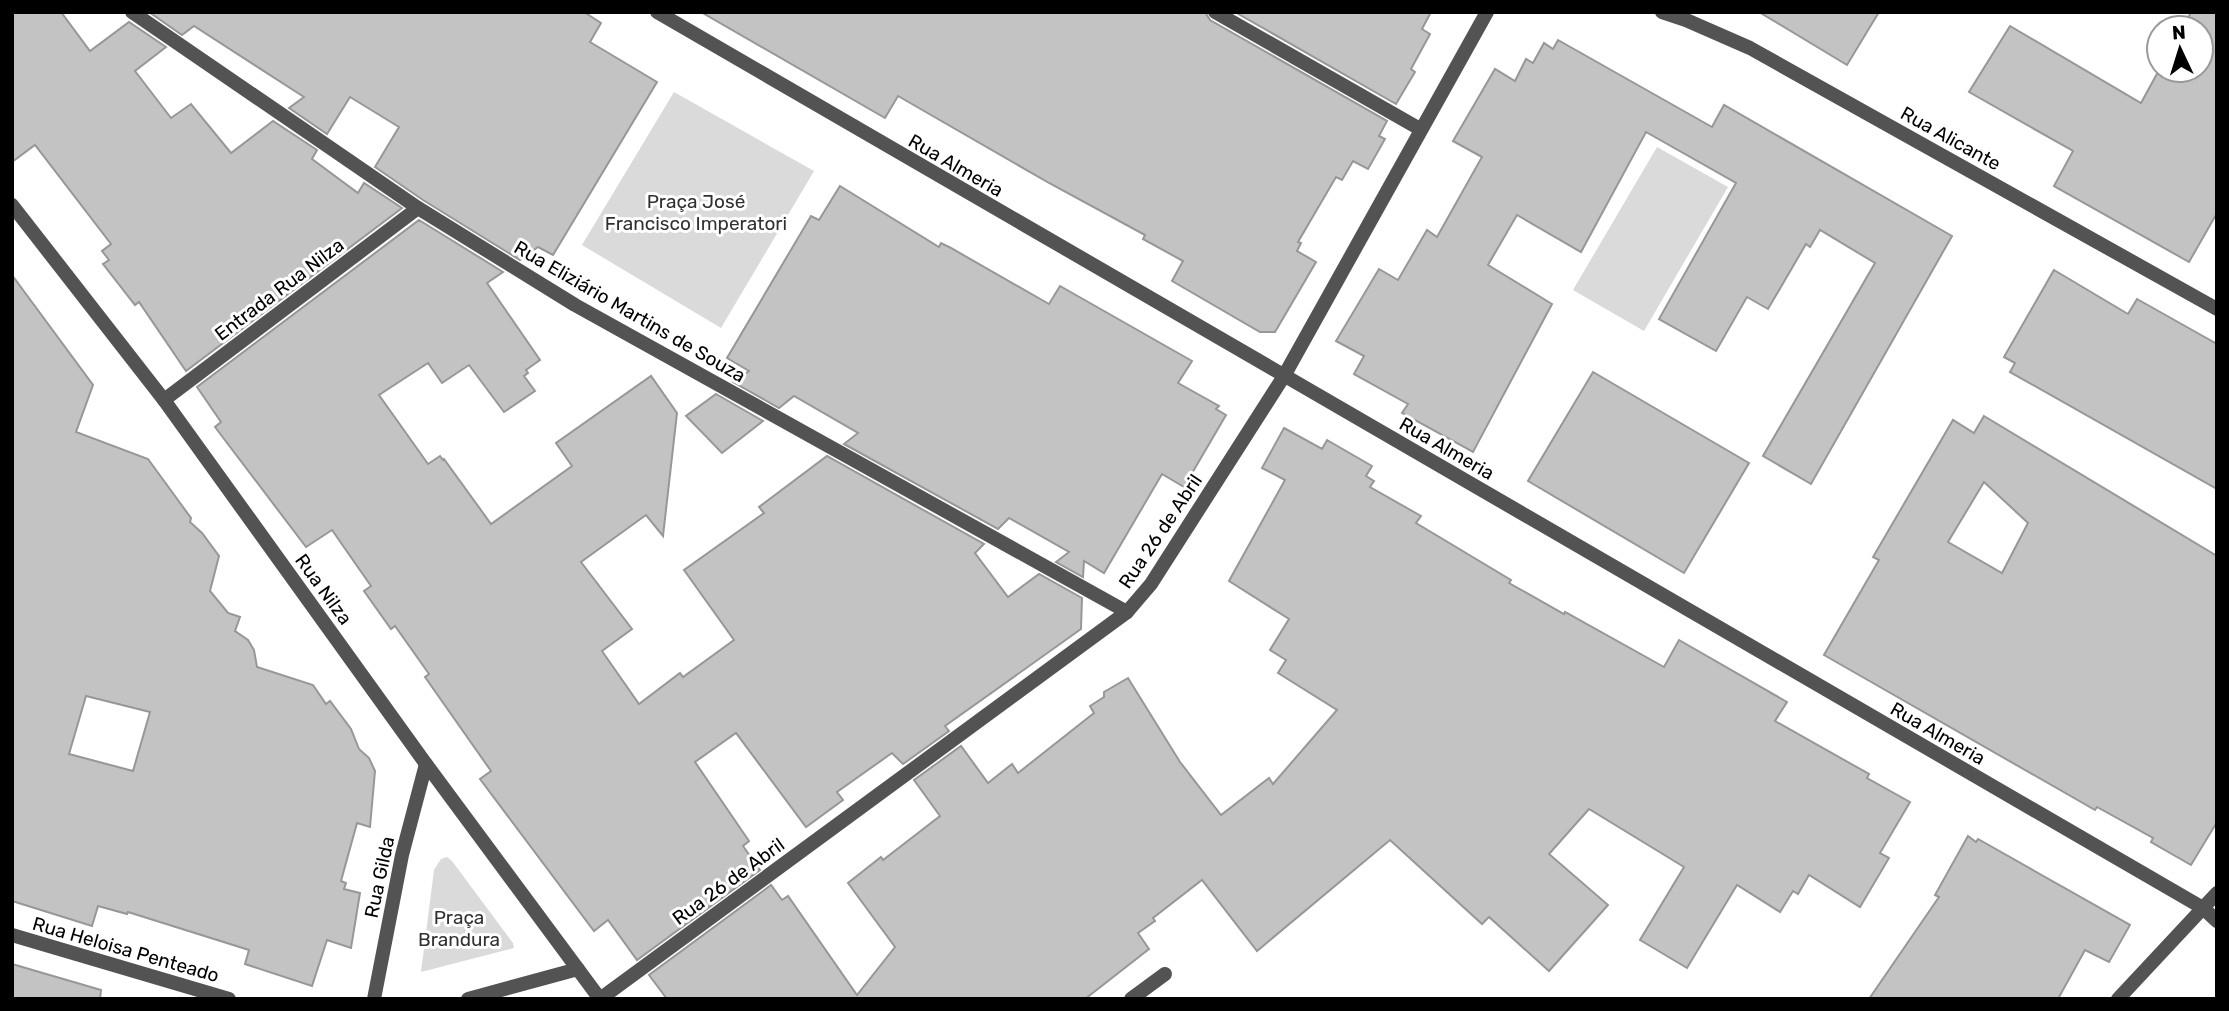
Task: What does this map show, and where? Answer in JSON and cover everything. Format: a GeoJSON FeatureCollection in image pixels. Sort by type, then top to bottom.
{"type":"FeatureCollection","features":[{"type":"Feature","properties":{"kind":"street","name":"Rua Eliziário Martins de Souza"},"geometry":{"type":"LineString","coordinates":[[132,12],[418,208],[587,312],[1127,612]]}},
{"type":"Feature","properties":{"kind":"street","name":"Rua Almeria"},"geometry":{"type":"LineString","coordinates":[[657,12],[2203,908],[2217,921]]}},
{"type":"Feature","properties":{"kind":"street"},"geometry":{"type":"LineString","coordinates":[[1215,12],[1420,129]]}},
{"type":"Feature","properties":{"kind":"street","name":"Rua 26 de Abril"},"geometry":{"type":"LineString","coordinates":[[600,999],[1127,612],[1151,584],[1284,376],[1487,12]]}},
{"type":"Feature","properties":{"kind":"street","name":"Rua Alicante"},"geometry":{"type":"LineString","coordinates":[[1662,12],[1750,48],[2217,309]]}},
{"type":"Feature","properties":{"kind":"street","name":"Rua Nilza"},"geometry":{"type":"LineString","coordinates":[[12,205],[164,400],[426,764],[600,999]]}},
{"type":"Feature","properties":{"kind":"street","name":"Entrada Rua Nilza"},"geometry":{"type":"LineString","coordinates":[[164,400],[418,208]]}},
{"type":"Feature","properties":{"kind":"street","name":"Rua Gilda"},"geometry":{"type":"LineString","coordinates":[[374,999],[402,855],[426,764]]}},
{"type":"Feature","properties":{"kind":"street"},"geometry":{"type":"LineString","coordinates":[[2118,999],[2217,893]]}},
{"type":"Feature","properties":{"kind":"street","name":"Rua Heloisa Penteado"},"geometry":{"type":"LineString","coordinates":[[12,935],[229,999]]}},
{"type":"Feature","properties":{"kind":"street"},"geometry":{"type":"LineString","coordinates":[[468,999],[578,969]]}},
{"type":"Feature","properties":{"kind":"street"},"geometry":{"type":"LineString","coordinates":[[1131,999],[1165,974]]}},
{"type":"Feature","properties":{"kind":"green space","name":"Praça José Francisco Imperatori"},"geometry":{"type":"Polygon","coordinates":[[[674,92],[814,171],[721,328],[582,245],[674,92]]]}},
{"type":"Feature","properties":{"kind":"green space"},"geometry":{"type":"Polygon","coordinates":[[[1657,147],[1728,187],[1644,331],[1573,290],[1657,147]]]}},
{"type":"Feature","properties":{"kind":"green space","name":"Praça Brandura"},"geometry":{"type":"Polygon","coordinates":[[[447,857],[513,943],[514,948],[421,972],[434,870],[441,859],[447,857]]]}},
{"type":"Feature","properties":{"kind":"building"},"geometry":{"type":"Polygon","coordinates":[[[12,12],[61,12],[90,51],[129,22],[166,47],[135,71],[171,118],[191,104],[231,153],[273,121],[317,150],[312,159],[358,193],[364,183],[402,208],[186,371],[139,302],[135,305],[103,264],[109,260],[102,251],[111,244],[35,145],[12,162],[12,12]]]}},
{"type":"Feature","properties":{"kind":"building"},"geometry":{"type":"Polygon","coordinates":[[[149,12],[584,12],[601,23],[590,42],[657,82],[553,255],[538,247],[520,260],[375,167],[399,127],[350,97],[327,134],[289,108],[304,97],[194,26],[182,35],[149,12]]]}},
{"type":"Feature","properties":{"kind":"building"},"geometry":{"type":"Polygon","coordinates":[[[701,12],[1205,12],[1210,20],[1387,121],[1379,136],[1385,139],[1368,169],[1353,161],[1342,180],[1336,177],[1298,242],[1301,243],[1297,251],[1316,262],[1275,332],[1260,332],[1172,281],[1183,261],[1143,239],[1145,235],[898,96],[885,118],[701,12]]]}},
{"type":"Feature","properties":{"kind":"building"},"geometry":{"type":"Polygon","coordinates":[[[1235,12],[1431,12],[1422,29],[1430,34],[1411,69],[1415,72],[1396,104],[1235,12]]]}},
{"type":"Feature","properties":{"kind":"building"},"geometry":{"type":"Polygon","coordinates":[[[1759,12],[1879,12],[1847,65],[1759,12]]]}},
{"type":"Feature","properties":{"kind":"building"},"geometry":{"type":"Polygon","coordinates":[[[2217,12],[2217,213],[2189,262],[2054,186],[2073,151],[1969,92],[2010,26],[2141,103],[2151,84],[2215,84],[2215,14],[2190,14],[2217,12]]]}},
{"type":"Feature","properties":{"kind":"building"},"geometry":{"type":"Polygon","coordinates":[[[1558,40],[1712,127],[1724,105],[1952,236],[1811,484],[1763,456],[1875,263],[1820,230],[1810,247],[1806,244],[1768,309],[1747,297],[1716,351],[1659,319],[1736,183],[1646,132],[1581,252],[1517,215],[1488,265],[1552,304],[1473,452],[1402,413],[1408,404],[1354,374],[1364,356],[1336,341],[1379,269],[1398,280],[1427,230],[1437,237],[1482,157],[1453,141],[1495,69],[1515,81],[1526,59],[1533,63],[1544,43],[1553,49],[1558,40]]]}},
{"type":"Feature","properties":{"kind":"building"},"geometry":{"type":"Polygon","coordinates":[[[840,186],[939,247],[941,243],[951,248],[1049,304],[1060,286],[1192,361],[1178,383],[1219,406],[1216,409],[1226,415],[1184,487],[1162,474],[1104,573],[1084,561],[1083,577],[1056,562],[1069,552],[1009,518],[998,529],[844,444],[858,433],[794,396],[779,408],[733,382],[749,371],[727,358],[811,216],[819,220],[840,186]]]}},
{"type":"Feature","properties":{"kind":"building"},"geometry":{"type":"Polygon","coordinates":[[[419,220],[503,272],[487,283],[540,360],[526,370],[528,373],[524,376],[535,391],[504,412],[469,365],[442,383],[428,363],[379,395],[428,464],[440,456],[444,459],[491,524],[572,466],[556,443],[651,376],[677,413],[663,536],[646,515],[581,562],[632,629],[602,651],[639,704],[680,673],[683,677],[734,640],[684,570],[764,513],[759,507],[827,456],[984,544],[975,553],[1008,597],[1039,574],[1082,598],[1081,629],[945,726],[949,731],[903,764],[892,753],[837,792],[843,800],[806,827],[736,733],[695,762],[749,841],[743,846],[760,870],[637,960],[608,920],[594,931],[480,779],[491,771],[425,677],[429,674],[395,626],[391,629],[364,591],[371,586],[332,530],[306,547],[215,427],[221,422],[197,387],[419,220]]]}},
{"type":"Feature","properties":{"kind":"building"},"geometry":{"type":"Polygon","coordinates":[[[2054,270],[2128,314],[2137,299],[2217,344],[2217,489],[2010,372],[2015,363],[2004,357],[2054,270]]]}},
{"type":"Feature","properties":{"kind":"building"},"geometry":{"type":"Polygon","coordinates":[[[12,275],[93,385],[76,432],[148,459],[191,518],[190,522],[219,556],[210,591],[228,613],[240,617],[235,631],[248,640],[254,650],[257,667],[313,685],[326,704],[330,701],[351,729],[359,749],[369,758],[375,771],[370,827],[357,823],[341,881],[346,883],[344,889],[360,893],[351,948],[327,940],[312,986],[245,964],[249,950],[128,912],[127,914],[98,906],[92,926],[12,901],[12,275]],[[86,696],[69,754],[133,771],[150,712],[86,696]]]}},
{"type":"Feature","properties":{"kind":"building"},"geometry":{"type":"Polygon","coordinates":[[[1593,372],[1749,463],[1684,573],[1528,481],[1593,372]]]}},
{"type":"Feature","properties":{"kind":"building"},"geometry":{"type":"Polygon","coordinates":[[[716,394],[763,421],[722,453],[686,416],[716,394]]]}},
{"type":"Feature","properties":{"kind":"building"},"geometry":{"type":"Polygon","coordinates":[[[1984,416],[2217,556],[2217,822],[2191,865],[2151,842],[2153,838],[2097,807],[2095,810],[1824,655],[1879,560],[1873,557],[1953,420],[1974,433],[1984,416]],[[1984,482],[1948,542],[2002,573],[2028,523],[1984,482]]]}},
{"type":"Feature","properties":{"kind":"building"},"geometry":{"type":"Polygon","coordinates":[[[1284,428],[1322,449],[1327,440],[1372,466],[1366,476],[1374,481],[1370,487],[1421,516],[1416,523],[1511,580],[1509,583],[1564,614],[1565,612],[1664,667],[1679,640],[1787,702],[1775,721],[1869,774],[1867,778],[1910,802],[1880,853],[1889,858],[1860,907],[1809,875],[1798,894],[1793,891],[1780,912],[1737,885],[1687,968],[1640,940],[1684,867],[1589,809],[1549,854],[1608,905],[1549,971],[1489,917],[1482,924],[1390,840],[1257,951],[1202,880],[1138,933],[1149,949],[1085,999],[667,999],[649,975],[771,885],[782,900],[788,896],[857,995],[895,947],[848,883],[940,816],[914,780],[961,746],[988,783],[1012,764],[1018,773],[1094,713],[1090,706],[1104,697],[1104,692],[1128,678],[1180,762],[1221,815],[1269,778],[1273,784],[1337,710],[1278,673],[1286,660],[1270,650],[1289,619],[1229,581],[1285,480],[1262,468],[1284,428]]]}},
{"type":"Feature","properties":{"kind":"building"},"geometry":{"type":"Polygon","coordinates":[[[1968,836],[1976,842],[1978,839],[2130,925],[2109,962],[2085,950],[2058,999],[1869,999],[1939,897],[1935,895],[1968,836]]]}},
{"type":"Feature","properties":{"kind":"building"},"geometry":{"type":"Polygon","coordinates":[[[12,964],[101,990],[100,999],[12,999],[12,964]]]}}]}
